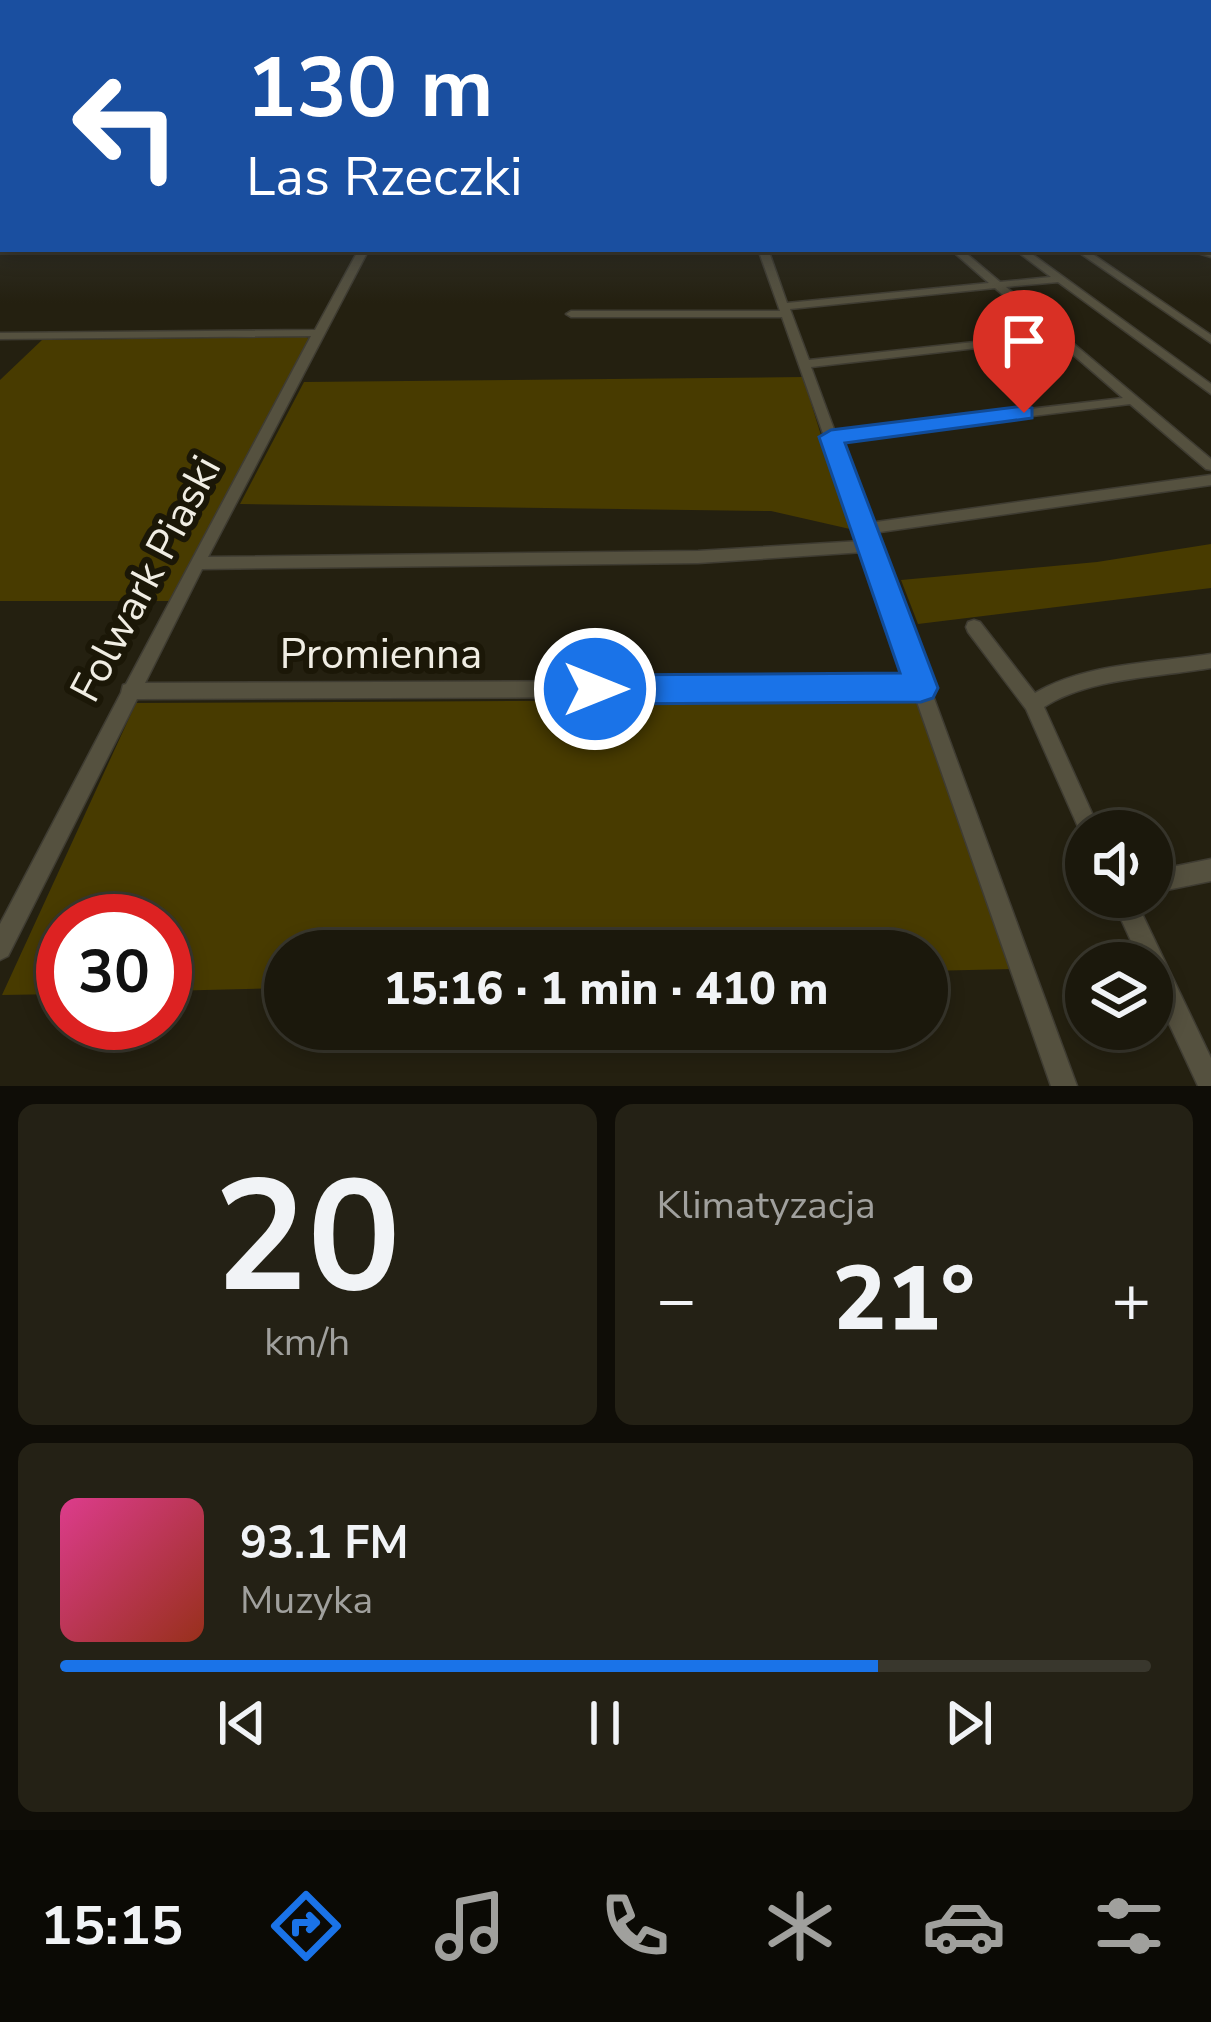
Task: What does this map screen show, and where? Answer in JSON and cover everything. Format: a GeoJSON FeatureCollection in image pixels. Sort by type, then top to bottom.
{"type":"FeatureCollection","features":[{"type":"Feature","properties":{"kind":"street","name":"Folwark Piaski"},"geometry":{"type":"LineString","coordinates":[[4,934],[362,252]]}},
{"type":"Feature","properties":{"kind":"street"},"geometry":{"type":"LineString","coordinates":[[764,252],[1064,1086]]}},
{"type":"Feature","properties":{"kind":"street"},"geometry":{"type":"LineString","coordinates":[[959,252],[1211,466]]}},
{"type":"Feature","properties":{"kind":"street"},"geometry":{"type":"LineString","coordinates":[[1023,252],[1211,390]]}},
{"type":"Feature","properties":{"kind":"street"},"geometry":{"type":"LineString","coordinates":[[1083,252],[1211,340]]}},
{"type":"Feature","properties":{"kind":"street"},"geometry":{"type":"LineString","coordinates":[[571,314],[785,310],[1059,279]]}},
{"type":"Feature","properties":{"kind":"street"},"geometry":{"type":"LineString","coordinates":[[0,336],[319,333]]}},
{"type":"Feature","properties":{"kind":"street"},"geometry":{"type":"LineString","coordinates":[[804,364],[1057,337]]}},
{"type":"Feature","properties":{"kind":"street"},"geometry":{"type":"LineString","coordinates":[[831,437],[1133,400]]}},
{"type":"Feature","properties":{"kind":"street"},"geometry":{"type":"LineString","coordinates":[[201,563],[698,557],[867,538],[1211,480]]}},
{"type":"Feature","properties":{"kind":"street"},"geometry":{"type":"LineString","coordinates":[[974,627],[1033,704],[1081,810]]}},
{"type":"Feature","properties":{"kind":"street"},"geometry":{"type":"LineString","coordinates":[[1033,704],[1045,693],[1073,686],[1211,662]]}},
{"type":"Feature","properties":{"kind":"street","name":"Promienna"},"geometry":{"type":"LineString","coordinates":[[129,691],[921,688]]}},
{"type":"Feature","properties":{"kind":"street"},"geometry":{"type":"LineString","coordinates":[[1173,878],[1211,870]]}},
{"type":"Feature","properties":{"kind":"street"},"geometry":{"type":"LineString","coordinates":[[1132,918],[1211,1086]]}},
{"type":"Feature","properties":{"kind":"shaded area"},"geometry":{"type":"Polygon","coordinates":[[[306,337],[313,341],[171,601],[0,601],[0,380],[42,340],[306,337]]]}},
{"type":"Feature","properties":{"kind":"shaded area"},"geometry":{"type":"Polygon","coordinates":[[[803,377],[850,529],[771,511],[240,504],[304,382],[803,377]]]}},
{"type":"Feature","properties":{"kind":"shaded area"},"geometry":{"type":"Polygon","coordinates":[[[1211,544],[1211,588],[918,624],[901,580],[1097,562],[1211,544]]]}},
{"type":"Feature","properties":{"kind":"shaded area"},"geometry":{"type":"Polygon","coordinates":[[[921,699],[1012,969],[948,971],[948,930],[264,930],[264,989],[192,990],[192,894],[48,894],[136,703],[921,699]]]}},
{"type":"Feature","properties":{"kind":"shaded area"},"geometry":{"type":"Polygon","coordinates":[[[36,921],[36,994],[2,995],[36,921]]]}},
{"type":"Feature","properties":{"kind":"route"},"geometry":{"type":"LineString","coordinates":[[595,689],[921,688],[831,437],[1024,413]]}}]}
